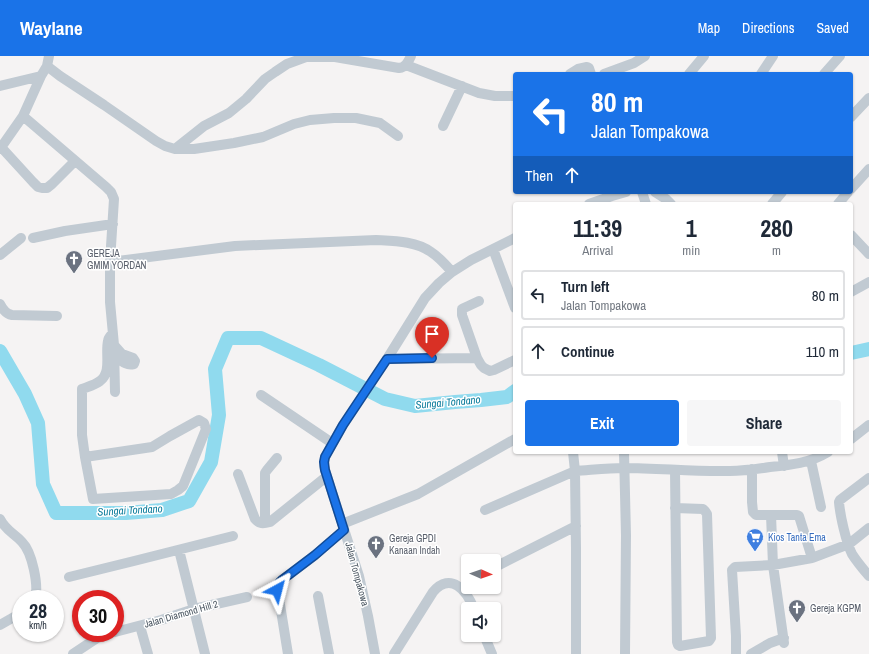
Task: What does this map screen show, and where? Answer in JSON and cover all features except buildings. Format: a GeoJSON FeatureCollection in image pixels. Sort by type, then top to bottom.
{"type":"FeatureCollection","features":[{"type":"Feature","properties":{"kind":"street"},"geometry":{"type":"LineString","coordinates":[[609,72],[634,63],[645,56]]}},
{"type":"Feature","properties":{"kind":"street"},"geometry":{"type":"LineString","coordinates":[[690,72],[704,56]]}},
{"type":"Feature","properties":{"kind":"street"},"geometry":{"type":"LineString","coordinates":[[762,72],[773,56]]}},
{"type":"Feature","properties":{"kind":"street"},"geometry":{"type":"LineString","coordinates":[[826,72],[840,56]]}},
{"type":"Feature","properties":{"kind":"street"},"geometry":{"type":"LineString","coordinates":[[175,149],[204,126],[229,113],[265,80],[287,64],[306,58],[335,57],[399,68],[402,67],[408,60],[479,93],[495,96],[513,96]]}},
{"type":"Feature","properties":{"kind":"street"},"geometry":{"type":"LineString","coordinates":[[75,161],[52,184],[47,188],[42,188],[38,187],[0,148],[23,116],[48,61],[60,76],[156,141],[175,149],[194,149],[263,137],[294,124],[310,120],[334,118],[356,118],[380,123],[398,136]]}},
{"type":"Feature","properties":{"kind":"street"},"geometry":{"type":"LineString","coordinates":[[573,72],[587,66],[590,72]]}},
{"type":"Feature","properties":{"kind":"street"},"geometry":{"type":"LineString","coordinates":[[0,86],[41,76]]}},
{"type":"Feature","properties":{"kind":"street"},"geometry":{"type":"LineString","coordinates":[[443,126],[462,86]]}},
{"type":"Feature","properties":{"kind":"street"},"geometry":{"type":"LineString","coordinates":[[853,115],[869,98]]}},
{"type":"Feature","properties":{"kind":"street"},"geometry":{"type":"LineString","coordinates":[[23,116],[111,192],[114,199],[110,262],[110,302],[114,345],[115,392]]}},
{"type":"Feature","properties":{"kind":"street"},"geometry":{"type":"LineString","coordinates":[[853,187],[869,169]]}},
{"type":"Feature","properties":{"kind":"street"},"geometry":{"type":"LineString","coordinates":[[595,202],[619,194]]}},
{"type":"Feature","properties":{"kind":"street"},"geometry":{"type":"LineString","coordinates":[[658,194],[669,202]]}},
{"type":"Feature","properties":{"kind":"street"},"geometry":{"type":"LineString","coordinates":[[774,202],[780,194]]}},
{"type":"Feature","properties":{"kind":"street"},"geometry":{"type":"LineString","coordinates":[[840,202],[846,194]]}},
{"type":"Feature","properties":{"kind":"street"},"geometry":{"type":"LineString","coordinates":[[34,238],[65,231],[113,224]]}},
{"type":"Feature","properties":{"kind":"street"},"geometry":{"type":"LineString","coordinates":[[853,236],[867,247]]}},
{"type":"Feature","properties":{"kind":"street"},"geometry":{"type":"LineString","coordinates":[[0,255],[21,238]]}},
{"type":"Feature","properties":{"kind":"street","name":"Jalan Tompakowa"},"geometry":{"type":"LineString","coordinates":[[375,654],[359,576],[326,477],[324,462],[325,457],[343,425],[425,298],[452,272],[493,248],[513,239]]}},
{"type":"Feature","properties":{"kind":"street"},"geometry":{"type":"LineString","coordinates":[[110,262],[235,246],[376,240],[417,245],[431,251],[452,272]]}},
{"type":"Feature","properties":{"kind":"street"},"geometry":{"type":"LineString","coordinates":[[493,248],[513,303]]}},
{"type":"Feature","properties":{"kind":"street"},"geometry":{"type":"LineString","coordinates":[[853,291],[869,282]]}},
{"type":"Feature","properties":{"kind":"street"},"geometry":{"type":"LineString","coordinates":[[479,301],[462,309],[462,315],[477,358],[481,365],[488,370],[494,370],[513,361]]}},
{"type":"Feature","properties":{"kind":"street"},"geometry":{"type":"LineString","coordinates":[[0,304],[5,312],[12,315],[57,316]]}},
{"type":"Feature","properties":{"kind":"street"},"geometry":{"type":"LineString","coordinates":[[86,457],[152,447],[198,420],[204,423],[206,428],[183,486],[178,490],[171,494],[93,499],[82,435],[82,389],[100,381],[104,377],[107,366],[108,340],[113,333]]}},
{"type":"Feature","properties":{"kind":"street"},"geometry":{"type":"LineString","coordinates":[[114,345],[122,354],[134,358],[134,364],[126,364],[114,355]]}},
{"type":"Feature","properties":{"kind":"street"},"geometry":{"type":"LineString","coordinates":[[387,359],[477,358]]}},
{"type":"Feature","properties":{"kind":"street"},"geometry":{"type":"LineString","coordinates":[[261,395],[332,443]]}},
{"type":"Feature","properties":{"kind":"street"},"geometry":{"type":"LineString","coordinates":[[853,437],[869,425]]}},
{"type":"Feature","properties":{"kind":"street"},"geometry":{"type":"LineString","coordinates":[[288,654],[278,592],[279,583],[282,580],[315,555],[343,527],[418,494],[513,440]]}},
{"type":"Feature","properties":{"kind":"street"},"geometry":{"type":"LineString","coordinates":[[573,454],[576,526],[576,654]]}},
{"type":"Feature","properties":{"kind":"street"},"geometry":{"type":"LineString","coordinates":[[624,454],[626,535],[625,654]]}},
{"type":"Feature","properties":{"kind":"street"},"geometry":{"type":"LineString","coordinates":[[782,454],[784,466]]}},
{"type":"Feature","properties":{"kind":"street"},"geometry":{"type":"LineString","coordinates":[[485,510],[575,471],[608,468],[732,471],[784,466],[811,461],[824,454]]}},
{"type":"Feature","properties":{"kind":"street"},"geometry":{"type":"LineString","coordinates":[[265,523],[266,473],[277,458]]}},
{"type":"Feature","properties":{"kind":"street"},"geometry":{"type":"LineString","coordinates":[[811,461],[821,507]]}},
{"type":"Feature","properties":{"kind":"street"},"geometry":{"type":"LineString","coordinates":[[752,469],[753,512],[756,514],[800,516],[812,558]]}},
{"type":"Feature","properties":{"kind":"street"},"geometry":{"type":"LineString","coordinates":[[675,470],[675,508],[677,642],[680,646],[711,640],[707,513],[703,510],[675,508]]}},
{"type":"Feature","properties":{"kind":"street"},"geometry":{"type":"LineString","coordinates":[[238,474],[255,518],[257,522],[260,523],[270,522],[326,477]]}},
{"type":"Feature","properties":{"kind":"street"},"geometry":{"type":"LineString","coordinates":[[869,478],[839,502],[842,522],[848,544],[853,555],[869,576]]}},
{"type":"Feature","properties":{"kind":"street"},"geometry":{"type":"LineString","coordinates":[[751,654],[770,643],[784,641],[773,565],[771,515]]}},
{"type":"Feature","properties":{"kind":"street"},"geometry":{"type":"LineString","coordinates":[[0,519],[10,532],[21,540],[27,549],[36,583],[36,590]]}},
{"type":"Feature","properties":{"kind":"street"},"geometry":{"type":"LineString","coordinates":[[501,564],[576,526]]}},
{"type":"Feature","properties":{"kind":"street"},"geometry":{"type":"LineString","coordinates":[[736,654],[732,570],[735,566],[773,565],[812,558],[848,544],[869,528]]}},
{"type":"Feature","properties":{"kind":"street"},"geometry":{"type":"LineString","coordinates":[[69,576],[233,536]]}},
{"type":"Feature","properties":{"kind":"street"},"geometry":{"type":"LineString","coordinates":[[179,550],[205,654]]}},
{"type":"Feature","properties":{"kind":"street"},"geometry":{"type":"LineString","coordinates":[[394,654],[433,592],[440,586],[452,583],[461,588],[470,602]]}},
{"type":"Feature","properties":{"kind":"street"},"geometry":{"type":"LineString","coordinates":[[318,596],[329,654]]}},
{"type":"Feature","properties":{"kind":"street","name":"Jalan Diamond Hill 2"},"geometry":{"type":"LineString","coordinates":[[124,630],[194,609],[248,597]]}},
{"type":"Feature","properties":{"kind":"street"},"geometry":{"type":"LineString","coordinates":[[0,625],[12,619]]}},
{"type":"Feature","properties":{"kind":"street"},"geometry":{"type":"LineString","coordinates":[[140,626],[148,654]]}},
{"type":"Feature","properties":{"kind":"street"},"geometry":{"type":"LineString","coordinates":[[73,654],[91,642]]}},
{"type":"Feature","properties":{"kind":"street"},"geometry":{"type":"LineString","coordinates":[[487,642],[492,654]]}},
{"type":"Feature","properties":{"kind":"waterway","name":"Sungai Tondano"},"geometry":{"type":"LineString","coordinates":[[0,351],[25,394],[38,423],[43,484],[56,513],[126,513],[162,510],[189,501],[211,462],[219,415],[215,369],[228,338],[261,338],[319,365],[385,399],[415,406],[507,397],[513,392]]}},
{"type":"Feature","properties":{"kind":"waterway","name":"Sungai Tondano"},"geometry":{"type":"LineString","coordinates":[[853,353],[869,349]]}},
{"type":"Feature","properties":{"kind":"place","name":"GEREJA GMIM YORDAN"},"geometry":{"type":"Point","coordinates":[74,274]}},
{"type":"Feature","properties":{"kind":"place","name":"Kios Tanta Ema"},"geometry":{"type":"Point","coordinates":[755,552]}},
{"type":"Feature","properties":{"kind":"place","name":"Gereja GPDI Kanaan Indah"},"geometry":{"type":"Point","coordinates":[376,559]}},
{"type":"Feature","properties":{"kind":"place","name":"Gereja KGPM"},"geometry":{"type":"Point","coordinates":[797,623]}},
{"type":"Feature","properties":{"kind":"route"},"geometry":{"type":"LineString","coordinates":[[277,590],[279,583],[282,580],[315,555],[344,530],[326,477],[324,466],[325,457],[343,425],[387,359],[432,358]]}}]}
